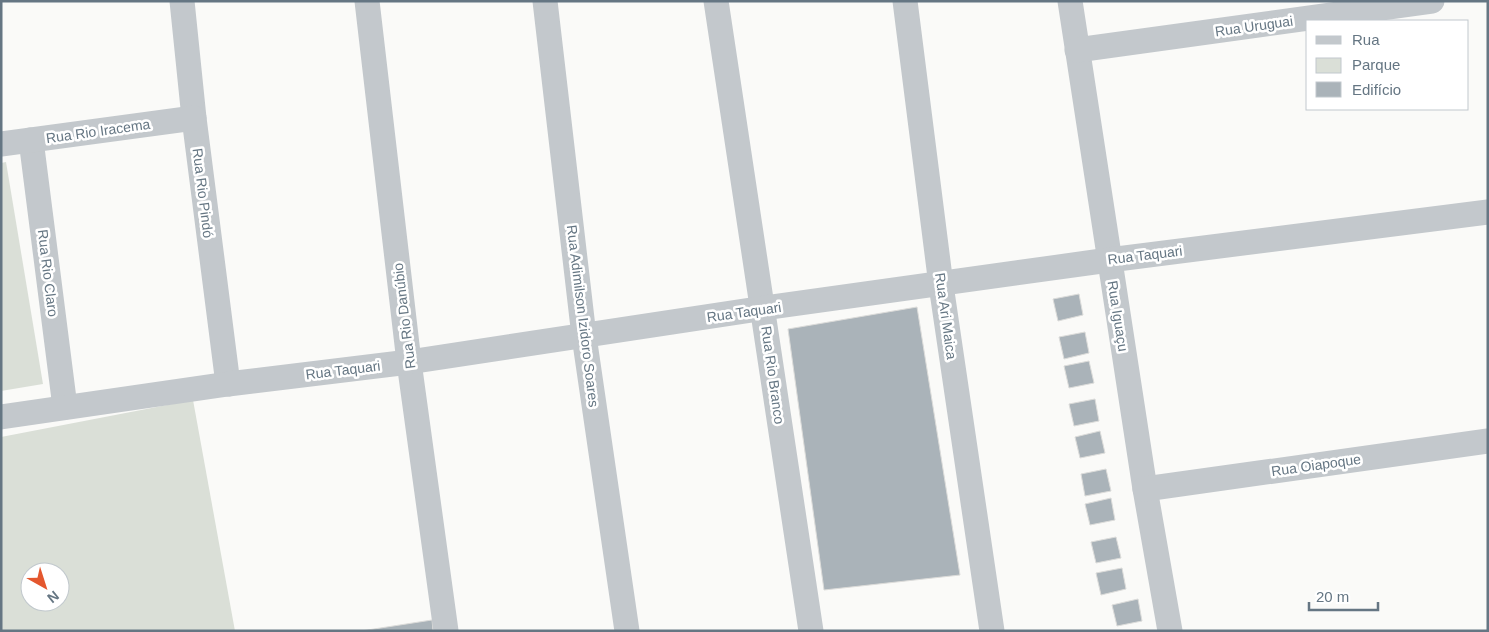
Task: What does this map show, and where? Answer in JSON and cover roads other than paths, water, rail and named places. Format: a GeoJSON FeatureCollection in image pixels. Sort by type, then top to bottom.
{"type":"FeatureCollection","features":[{"type":"Feature","properties":{"kind":"street","name":"Rua Rio Pindó"},"geometry":{"type":"LineString","coordinates":[[182,1],[194,118],[228,384]]}},
{"type":"Feature","properties":{"kind":"street","name":"Rua Rio Danúbio"},"geometry":{"type":"LineString","coordinates":[[367,1],[409,362],[446,631]]}},
{"type":"Feature","properties":{"kind":"street","name":"Rua Adimilson Izidoro Soares"},"geometry":{"type":"LineString","coordinates":[[545,1],[584,336],[627,631]]}},
{"type":"Feature","properties":{"kind":"street","name":"Rua Rio Branco"},"geometry":{"type":"LineString","coordinates":[[716,1],[764,308],[811,631]]}},
{"type":"Feature","properties":{"kind":"street","name":"Rua Ari Maica"},"geometry":{"type":"LineString","coordinates":[[905,1],[941,285],[992,631]]}},
{"type":"Feature","properties":{"kind":"street","name":"Rua Iguaçu"},"geometry":{"type":"LineString","coordinates":[[1070,1],[1145,489],[1170,631]]}},
{"type":"Feature","properties":{"kind":"street","name":"Rua Uruguai"},"geometry":{"type":"LineString","coordinates":[[1077,50],[1432,1]]}},
{"type":"Feature","properties":{"kind":"street","name":"Rua Rio Iracema"},"geometry":{"type":"LineString","coordinates":[[1,144],[194,118]]}},
{"type":"Feature","properties":{"kind":"street","name":"Rua Rio Claro"},"geometry":{"type":"LineString","coordinates":[[31,140],[65,407]]}},
{"type":"Feature","properties":{"kind":"street","name":"Rua Taquari"},"geometry":{"type":"LineString","coordinates":[[1,417],[228,384],[409,362],[764,308],[941,285],[1109,260],[1488,212]]}},
{"type":"Feature","properties":{"kind":"street","name":"Rua Oiapoque"},"geometry":{"type":"LineString","coordinates":[[1145,489],[1488,441]]}}]}
